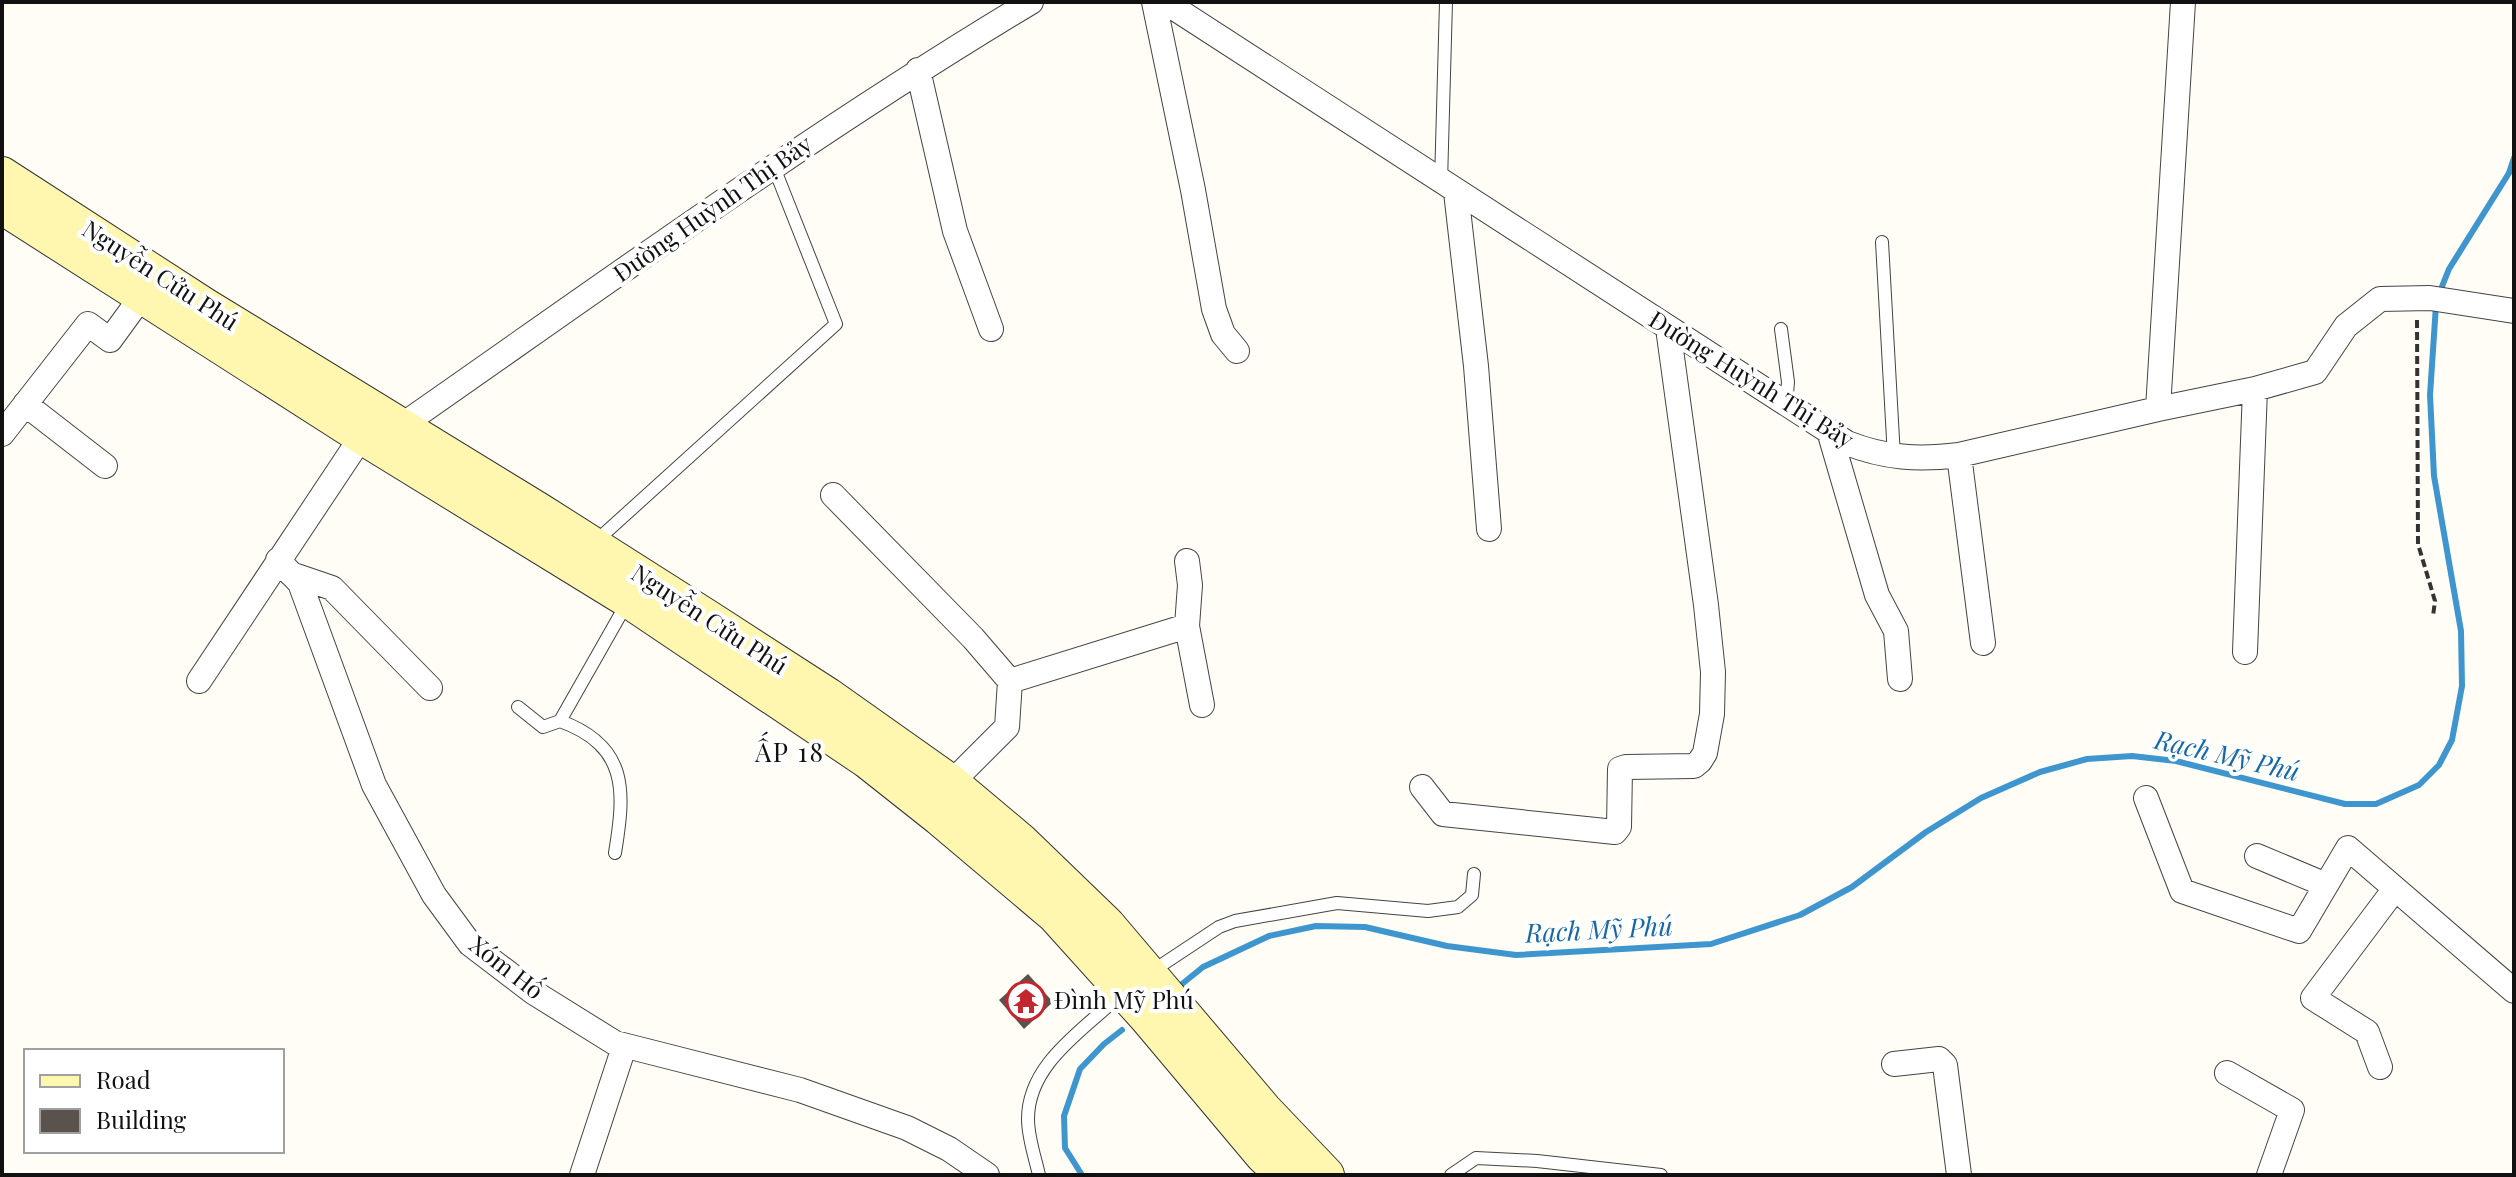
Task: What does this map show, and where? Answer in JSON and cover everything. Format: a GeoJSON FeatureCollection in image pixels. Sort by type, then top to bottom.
{"type":"FeatureCollection","features":[{"type":"Feature","properties":{"kind":"main road","name":"Nguyễn Cửu Phú"},"geometry":{"type":"LineString","coordinates":[[2,175],[206,307],[593,545],[828,696],[951,783],[1020,841],[1107,925],[1264,1110],[1326,1175]]}},
{"type":"Feature","properties":{"kind":"main road","name":"Nguyễn Cửu Phú"},"geometry":{"type":"LineString","coordinates":[[2,206],[362,436],[629,600],[867,760],[939,817],[1147,1017],[1263,1155],[1284,1175]]}},
{"type":"Feature","properties":{"kind":"main road"},"geometry":{"type":"LineString","coordinates":[[362,436],[401,426]]}},
{"type":"Feature","properties":{"kind":"street","name":"Đường Huỳnh Thị Bảy"},"geometry":{"type":"LineString","coordinates":[[401,426],[773,165],[918,70],[1031,2]]}},
{"type":"Feature","properties":{"kind":"street"},"geometry":{"type":"LineString","coordinates":[[1154,2],[1214,309],[1223,334],[1237,351]]}},
{"type":"Feature","properties":{"kind":"street","name":"Đường Huỳnh Thị Bảy"},"geometry":{"type":"LineString","coordinates":[[1165,2],[1847,443],[1869,452],[1927,459],[1959,455],[2255,389],[2315,372],[2346,326],[2380,299],[2423,298],[2514,311]]}},
{"type":"Feature","properties":{"kind":"street"},"geometry":{"type":"LineString","coordinates":[[2158,409],[2183,2]]}},
{"type":"Feature","properties":{"kind":"street"},"geometry":{"type":"LineString","coordinates":[[918,70],[955,231],[991,329]]}},
{"type":"Feature","properties":{"kind":"street"},"geometry":{"type":"LineString","coordinates":[[1449,187],[1476,366],[1489,529]]}},
{"type":"Feature","properties":{"kind":"street"},"geometry":{"type":"LineString","coordinates":[[2,434],[88,324],[110,340],[142,296]]}},
{"type":"Feature","properties":{"kind":"street"},"geometry":{"type":"LineString","coordinates":[[1422,787],[1443,814],[1615,832],[1619,827],[1620,769],[1694,766],[1704,757],[1712,714],[1713,672],[1668,328]]}},
{"type":"Feature","properties":{"kind":"street"},"geometry":{"type":"LineString","coordinates":[[2245,652],[2255,389]]}},
{"type":"Feature","properties":{"kind":"street"},"geometry":{"type":"LineString","coordinates":[[25,404],[105,466]]}},
{"type":"Feature","properties":{"kind":"street"},"geometry":{"type":"LineString","coordinates":[[1829,431],[1877,595],[1896,631],[1900,679]]}},
{"type":"Feature","properties":{"kind":"street"},"geometry":{"type":"LineString","coordinates":[[199,681],[284,567],[362,436]]}},
{"type":"Feature","properties":{"kind":"street"},"geometry":{"type":"LineString","coordinates":[[1959,455],[1983,643]]}},
{"type":"Feature","properties":{"kind":"street"},"geometry":{"type":"LineString","coordinates":[[833,495],[973,638],[1010,681],[1009,724],[951,783]]}},
{"type":"Feature","properties":{"kind":"street"},"geometry":{"type":"LineString","coordinates":[[1187,561],[1190,585],[1187,626],[1202,705]]}},
{"type":"Feature","properties":{"kind":"street"},"geometry":{"type":"LineString","coordinates":[[284,567],[332,588],[430,688]]}},
{"type":"Feature","properties":{"kind":"street","name":"Xóm Hố"},"geometry":{"type":"LineString","coordinates":[[284,567],[300,583],[374,785],[434,895],[470,944],[533,992],[624,1047],[800,1090],[880,1118],[949,1149],[987,1175]]}},
{"type":"Feature","properties":{"kind":"street"},"geometry":{"type":"LineString","coordinates":[[1010,681],[1187,626]]}},
{"type":"Feature","properties":{"kind":"street"},"geometry":{"type":"LineString","coordinates":[[2146,798],[2182,891],[2299,931],[2348,848],[2514,991]]}},
{"type":"Feature","properties":{"kind":"street"},"geometry":{"type":"LineString","coordinates":[[2257,856],[2326,885]]}},
{"type":"Feature","properties":{"kind":"street"},"geometry":{"type":"LineString","coordinates":[[2380,1067],[2367,1032],[2313,998],[2394,890]]}},
{"type":"Feature","properties":{"kind":"street"},"geometry":{"type":"LineString","coordinates":[[582,1175],[624,1047]]}},
{"type":"Feature","properties":{"kind":"street"},"geometry":{"type":"LineString","coordinates":[[1894,1064],[1932,1058],[1939,1059],[1945,1065],[1959,1175]]}},
{"type":"Feature","properties":{"kind":"street"},"geometry":{"type":"LineString","coordinates":[[2227,1073],[2292,1110],[2269,1175]]}},
{"type":"Feature","properties":{"kind":"lane"},"geometry":{"type":"LineString","coordinates":[[1446,2],[1449,187]]}},
{"type":"Feature","properties":{"kind":"lane"},"geometry":{"type":"LineString","coordinates":[[593,545],[836,324],[773,165]]}},
{"type":"Feature","properties":{"kind":"lane"},"geometry":{"type":"LineString","coordinates":[[1882,242],[1894,457]]}},
{"type":"Feature","properties":{"kind":"lane"},"geometry":{"type":"LineString","coordinates":[[1781,329],[1788,382],[1786,404]]}},
{"type":"Feature","properties":{"kind":"lane"},"geometry":{"type":"LineString","coordinates":[[560,721],[629,600]]}},
{"type":"Feature","properties":{"kind":"lane"},"geometry":{"type":"LineString","coordinates":[[518,707],[543,727],[560,721],[573,726],[595,741],[612,760],[622,782],[623,808],[615,853]]}},
{"type":"Feature","properties":{"kind":"lane"},"geometry":{"type":"LineString","coordinates":[[1149,974],[1219,927],[1235,921],[1333,903],[1428,911],[1461,906],[1472,895],[1474,874]]}},
{"type":"Feature","properties":{"kind":"lane"},"geometry":{"type":"LineString","coordinates":[[1039,1175],[1029,1135],[1031,1093],[1063,1046],[1109,1005],[1109,997],[1096,982]]}},
{"type":"Feature","properties":{"kind":"lane"},"geometry":{"type":"LineString","coordinates":[[1451,1175],[1476,1158],[1537,1161],[1661,1175]]}},
{"type":"Feature","properties":{"kind":"path"},"geometry":{"type":"LineString","coordinates":[[2423,298],[2418,544],[2435,601],[2433,616]]}},
{"type":"Feature","properties":{"kind":"building","name":"Đình Mỹ Phú"},"geometry":{"type":"Polygon","coordinates":[[[1028,974],[1053,1002],[1024,1029],[999,1000],[1028,974]]]}},
{"type":"Feature","properties":{"kind":"waterway","name":"Rạch Mỹ Phú"},"geometry":{"type":"LineString","coordinates":[[2439,294],[2449,269],[2509,173],[2514,158]]}},
{"type":"Feature","properties":{"kind":"waterway","name":"Rạch Mỹ Phú"},"geometry":{"type":"LineString","coordinates":[[1182,984],[1203,967],[1269,936],[1316,926],[1365,927],[1447,946],[1516,955],[1711,944],[1800,915],[1852,887],[1926,832],[1981,798],[2040,772],[2087,759],[2132,756],[2176,761],[2345,804],[2376,804],[2419,785],[2439,765],[2452,740],[2462,686],[2461,631],[2434,476],[2430,395],[2436,305]]}},
{"type":"Feature","properties":{"kind":"waterway","name":"Rạch Mỹ Phú"},"geometry":{"type":"LineString","coordinates":[[1082,1175],[1065,1148],[1064,1116],[1080,1069],[1122,1030]]}},
{"type":"Feature","properties":{"kind":"place","name":"Đình Mỹ Phú"},"geometry":{"type":"Point","coordinates":[1026,1001]}},
{"type":"Feature","properties":{"kind":"district","name":"ẤP 18"},"geometry":{"type":"Point","coordinates":[790,753]}}]}
